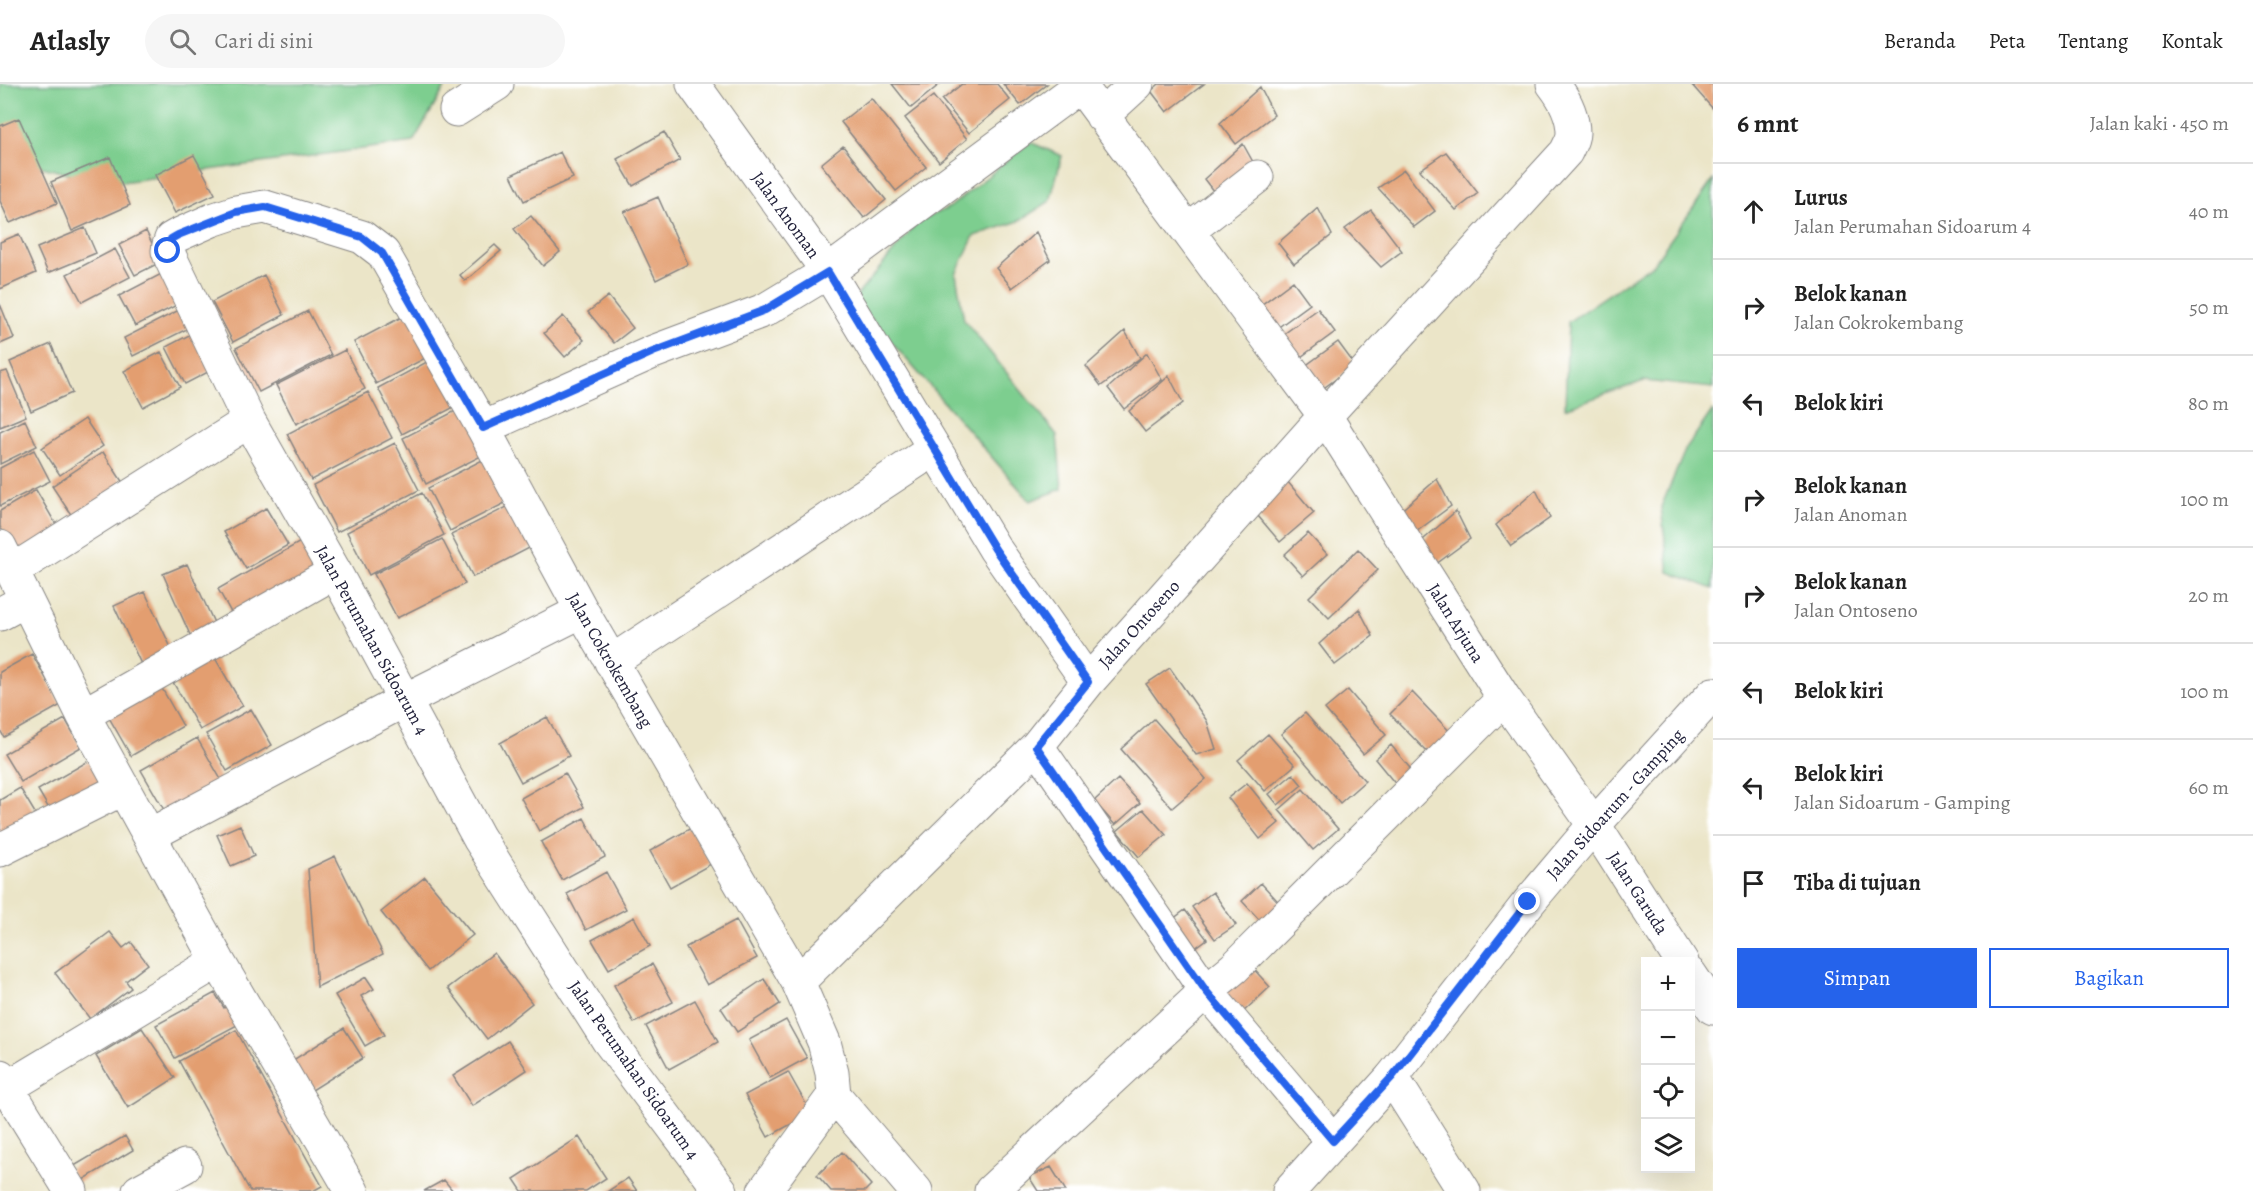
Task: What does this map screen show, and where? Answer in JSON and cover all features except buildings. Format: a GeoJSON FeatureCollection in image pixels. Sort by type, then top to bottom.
{"type":"FeatureCollection","features":[{"type":"Feature","properties":{"kind":"street"},"geometry":{"type":"LineString","coordinates":[[456,110],[497,84]]}},
{"type":"Feature","properties":{"kind":"street","name":"Jalan Anoman"},"geometry":{"type":"LineString","coordinates":[[693,84],[828,272],[933,450],[995,549],[1088,682]]}},
{"type":"Feature","properties":{"kind":"street"},"geometry":{"type":"LineString","coordinates":[[1102,116],[1137,84]]}},
{"type":"Feature","properties":{"kind":"street","name":"Jalan Ontoseno"},"geometry":{"type":"LineString","coordinates":[[798,982],[1036,746],[1088,682],[1325,416],[1566,152],[1573,135],[1571,121],[1566,101],[1553,84]]}},
{"type":"Feature","properties":{"kind":"street"},"geometry":{"type":"LineString","coordinates":[[483,428],[653,352],[765,310],[828,272],[1079,85]]}},
{"type":"Feature","properties":{"kind":"street","name":"Jalan Arjuna"},"geometry":{"type":"LineString","coordinates":[[1079,85],[1325,416],[1504,698],[1594,825]]}},
{"type":"Feature","properties":{"kind":"street"},"geometry":{"type":"LineString","coordinates":[[1188,231],[1257,177]]}},
{"type":"Feature","properties":{"kind":"street","name":"Jalan Perumahan Sidoarum 4"},"geometry":{"type":"LineString","coordinates":[[362,237],[265,207],[236,212],[212,220],[171,239],[168,251],[249,421],[335,572],[479,838],[608,1040],[721,1191]]}},
{"type":"Feature","properties":{"kind":"street","name":"Jalan Cokrokembang"},"geometry":{"type":"LineString","coordinates":[[362,237],[382,253],[483,428],[611,662],[798,982],[824,1042],[832,1073],[834,1095]]}},
{"type":"Feature","properties":{"kind":"street"},"geometry":{"type":"LineString","coordinates":[[249,421],[6,559],[13,607],[83,715],[338,1186]]}},
{"type":"Feature","properties":{"kind":"street"},"geometry":{"type":"LineString","coordinates":[[611,662],[933,450]]}},
{"type":"Feature","properties":{"kind":"street"},"geometry":{"type":"LineString","coordinates":[[83,715],[335,572]]}},
{"type":"Feature","properties":{"kind":"street"},"geometry":{"type":"LineString","coordinates":[[150,835],[405,700],[582,611]]}},
{"type":"Feature","properties":{"kind":"street","name":"Jalan Sidoarum - Gamping"},"geometry":{"type":"LineString","coordinates":[[1289,1191],[1392,1077],[1528,902],[1594,825],[1713,694]]}},
{"type":"Feature","properties":{"kind":"street"},"geometry":{"type":"LineString","coordinates":[[992,1191],[1206,991],[1234,968],[1504,698]]}},
{"type":"Feature","properties":{"kind":"street"},"geometry":{"type":"LineString","coordinates":[[1036,746],[1206,991],[1333,1141]]}},
{"type":"Feature","properties":{"kind":"street"},"geometry":{"type":"LineString","coordinates":[[0,850],[123,788]]}},
{"type":"Feature","properties":{"kind":"street","name":"Jalan Garuda"},"geometry":{"type":"LineString","coordinates":[[1594,825],[1679,957]]}},
{"type":"Feature","properties":{"kind":"street"},"geometry":{"type":"LineString","coordinates":[[71,1191],[2,1085],[218,961]]}},
{"type":"Feature","properties":{"kind":"street"},"geometry":{"type":"LineString","coordinates":[[1392,1077],[1464,1191]]}},
{"type":"Feature","properties":{"kind":"street"},"geometry":{"type":"LineString","coordinates":[[764,1191],[834,1095],[916,1191]]}},
{"type":"Feature","properties":{"kind":"street"},"geometry":{"type":"LineString","coordinates":[[139,1191],[185,1166]]}},
{"type":"Feature","properties":{"kind":"green space"},"geometry":{"type":"Polygon","coordinates":[[[0,84],[447,84],[413,142],[107,184],[0,156],[0,84]]]}},
{"type":"Feature","properties":{"kind":"green space"},"geometry":{"type":"Polygon","coordinates":[[[1030,142],[1062,156],[1050,201],[1019,221],[974,236],[956,274],[964,320],[1057,435],[1062,489],[1030,501],[854,299],[918,222],[950,207],[1030,142]]]}},
{"type":"Feature","properties":{"kind":"green space"},"geometry":{"type":"Polygon","coordinates":[[[1713,180],[1713,388],[1644,381],[1565,408],[1568,322],[1653,264],[1713,180]]]}},
{"type":"Feature","properties":{"kind":"green space"},"geometry":{"type":"Polygon","coordinates":[[[1712,411],[1713,589],[1669,572],[1661,507],[1686,448],[1712,411]]]}},
{"type":"Feature","properties":{"kind":"route"},"geometry":{"type":"LineString","coordinates":[[168,251],[171,239],[178,235],[236,212],[265,207],[362,237],[382,253],[483,428],[653,352],[765,310],[828,272],[933,450],[995,549],[1088,682],[1036,746],[1206,991],[1333,1141],[1392,1077],[1528,902]]}}]}
